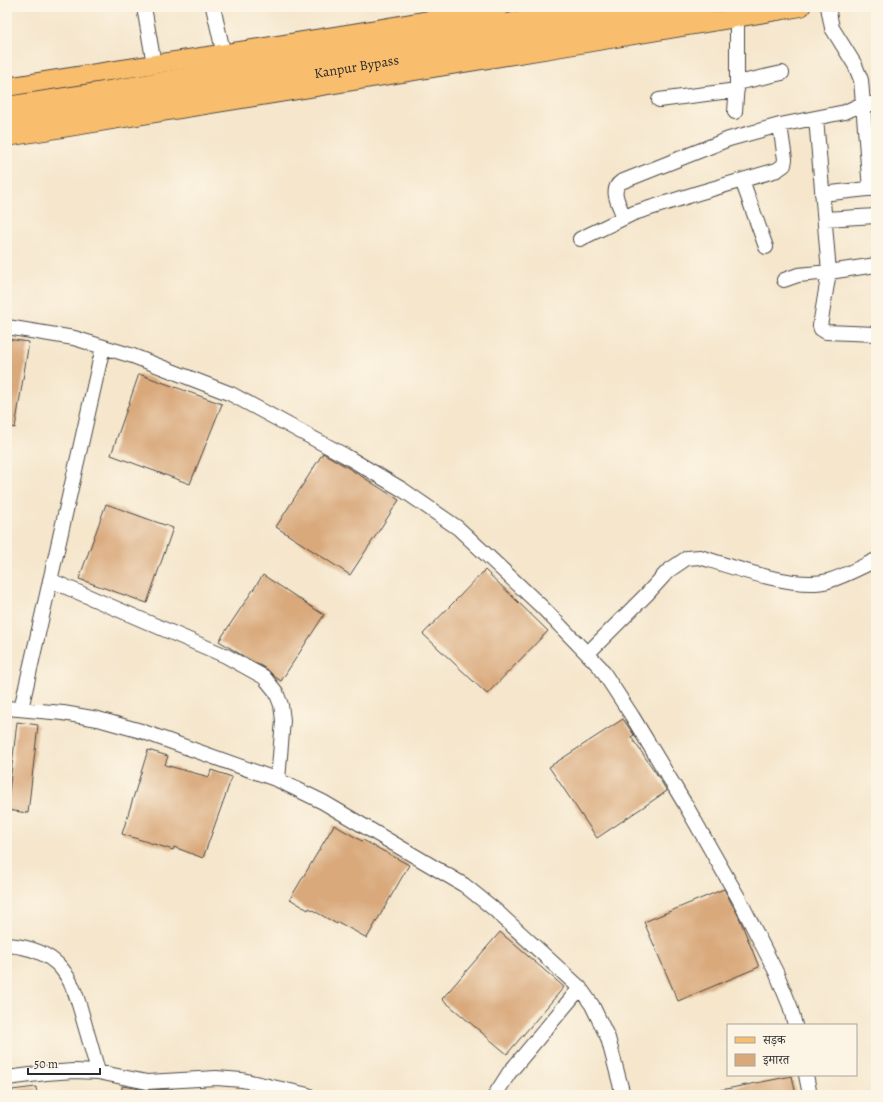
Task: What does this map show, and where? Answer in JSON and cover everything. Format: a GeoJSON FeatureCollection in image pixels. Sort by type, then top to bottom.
{"type":"FeatureCollection","features":[{"type":"Feature","properties":{"kind":"highway","name":"Kanpur Bypass"},"geometry":{"type":"LineString","coordinates":[[7,107],[608,7]]}},
{"type":"Feature","properties":{"kind":"highway","name":"Kanpur Bypass"},"geometry":{"type":"LineString","coordinates":[[7,123],[197,93],[705,7]]}},
{"type":"Feature","properties":{"kind":"main road"},"geometry":{"type":"LineString","coordinates":[[7,137],[801,7]]}},
{"type":"Feature","properties":{"kind":"main road"},"geometry":{"type":"LineString","coordinates":[[7,87],[154,64],[224,55],[493,8]]}},
{"type":"Feature","properties":{"kind":"street"},"geometry":{"type":"LineString","coordinates":[[144,7],[154,64]]}},
{"type":"Feature","properties":{"kind":"street"},"geometry":{"type":"LineString","coordinates":[[214,7],[224,55]]}},
{"type":"Feature","properties":{"kind":"street"},"geometry":{"type":"LineString","coordinates":[[822,194],[873,188],[869,104],[859,75],[832,28],[828,7]]}},
{"type":"Feature","properties":{"kind":"street"},"geometry":{"type":"LineString","coordinates":[[735,112],[737,87],[737,18]]}},
{"type":"Feature","properties":{"kind":"street"},"geometry":{"type":"LineString","coordinates":[[659,100],[737,87],[782,73]]}},
{"type":"Feature","properties":{"kind":"street"},"geometry":{"type":"LineString","coordinates":[[624,217],[615,192],[617,185],[621,182],[714,144],[780,125],[845,112],[869,104]]}},
{"type":"Feature","properties":{"kind":"street"},"geometry":{"type":"LineString","coordinates":[[816,118],[829,272],[820,326],[821,330],[826,332],[876,334]]}},
{"type":"Feature","properties":{"kind":"street"},"geometry":{"type":"LineString","coordinates":[[580,239],[624,217],[698,192],[777,170],[784,164],[785,159],[780,125]]}},
{"type":"Feature","properties":{"kind":"street"},"geometry":{"type":"LineString","coordinates":[[742,180],[766,247]]}},
{"type":"Feature","properties":{"kind":"street"},"geometry":{"type":"LineString","coordinates":[[825,219],[876,216]]}},
{"type":"Feature","properties":{"kind":"street"},"geometry":{"type":"LineString","coordinates":[[784,280],[798,275],[876,265]]}},
{"type":"Feature","properties":{"kind":"street"},"geometry":{"type":"LineString","coordinates":[[7,327],[74,338],[134,356],[232,394],[344,455],[403,490],[458,528],[542,607],[588,653],[600,668],[632,716],[685,804],[739,899],[776,972],[790,1006],[795,1024]]}},
{"type":"Feature","properties":{"kind":"street"},"geometry":{"type":"LineString","coordinates":[[103,347],[50,580],[14,709],[63,713],[98,719],[141,731],[278,780],[323,802],[464,884],[494,909],[580,988],[592,1005],[608,1038],[623,1095]]}},
{"type":"Feature","properties":{"kind":"street"},"geometry":{"type":"LineString","coordinates":[[588,653],[647,594],[668,570],[687,558],[700,557],[788,581],[813,583],[828,581],[876,560]]}},
{"type":"Feature","properties":{"kind":"street"},"geometry":{"type":"LineString","coordinates":[[50,580],[226,656],[264,677],[276,692],[281,705],[283,720],[278,780]]}},
{"type":"Feature","properties":{"kind":"street"},"geometry":{"type":"LineString","coordinates":[[7,945],[21,946],[38,951],[53,960],[67,975],[77,995],[98,1072]]}},
{"type":"Feature","properties":{"kind":"street"},"geometry":{"type":"LineString","coordinates":[[495,1095],[509,1073],[580,988]]}},
{"type":"Feature","properties":{"kind":"street"},"geometry":{"type":"LineString","coordinates":[[7,1078],[67,1071],[98,1072],[147,1082],[216,1078],[242,1080],[308,1095]]}},
{"type":"Feature","properties":{"kind":"street"},"geometry":{"type":"LineString","coordinates":[[806,1076],[810,1095]]}},
{"type":"Feature","properties":{"kind":"building"},"geometry":{"type":"Polygon","coordinates":[[[7,339],[29,342],[15,428],[7,426],[7,339]]]}},
{"type":"Feature","properties":{"kind":"building"},"geometry":{"type":"Polygon","coordinates":[[[139,374],[222,404],[190,484],[111,455],[139,374]]]}},
{"type":"Feature","properties":{"kind":"building"},"geometry":{"type":"Polygon","coordinates":[[[323,453],[399,500],[350,575],[276,527],[323,453]]]}},
{"type":"Feature","properties":{"kind":"building"},"geometry":{"type":"Polygon","coordinates":[[[106,504],[173,528],[147,603],[79,579],[106,504]]]}},
{"type":"Feature","properties":{"kind":"building"},"geometry":{"type":"Polygon","coordinates":[[[485,570],[548,631],[487,694],[423,634],[485,570]]]}},
{"type":"Feature","properties":{"kind":"building"},"geometry":{"type":"Polygon","coordinates":[[[263,575],[324,615],[281,681],[268,670],[219,641],[263,575]]]}},
{"type":"Feature","properties":{"kind":"building"},"geometry":{"type":"Polygon","coordinates":[[[623,719],[634,735],[631,737],[667,791],[597,838],[549,767],[623,719]]]}},
{"type":"Feature","properties":{"kind":"building"},"geometry":{"type":"Polygon","coordinates":[[[17,722],[38,725],[28,813],[7,810],[17,722]]]}},
{"type":"Feature","properties":{"kind":"building"},"geometry":{"type":"Polygon","coordinates":[[[148,750],[168,756],[165,765],[209,777],[211,770],[232,777],[203,858],[174,847],[173,850],[122,834],[148,750]]]}},
{"type":"Feature","properties":{"kind":"building"},"geometry":{"type":"Polygon","coordinates":[[[334,825],[409,865],[367,938],[338,922],[337,924],[309,908],[308,910],[290,899],[334,825]]]}},
{"type":"Feature","properties":{"kind":"building"},"geometry":{"type":"Polygon","coordinates":[[[724,889],[739,917],[759,967],[678,1001],[644,922],[724,889]]]}},
{"type":"Feature","properties":{"kind":"building"},"geometry":{"type":"Polygon","coordinates":[[[500,932],[564,987],[507,1054],[442,999],[500,932]]]}},
{"type":"Feature","properties":{"kind":"building"},"geometry":{"type":"Polygon","coordinates":[[[792,1076],[796,1095],[717,1095],[716,1091],[792,1076]]]}},
{"type":"Feature","properties":{"kind":"building"},"geometry":{"type":"Polygon","coordinates":[[[122,1086],[147,1090],[173,1089],[173,1095],[122,1095],[122,1086]]]}},
{"type":"Feature","properties":{"kind":"building"},"geometry":{"type":"Polygon","coordinates":[[[36,1087],[37,1095],[13,1095],[12,1090],[36,1087]]]}}]}
